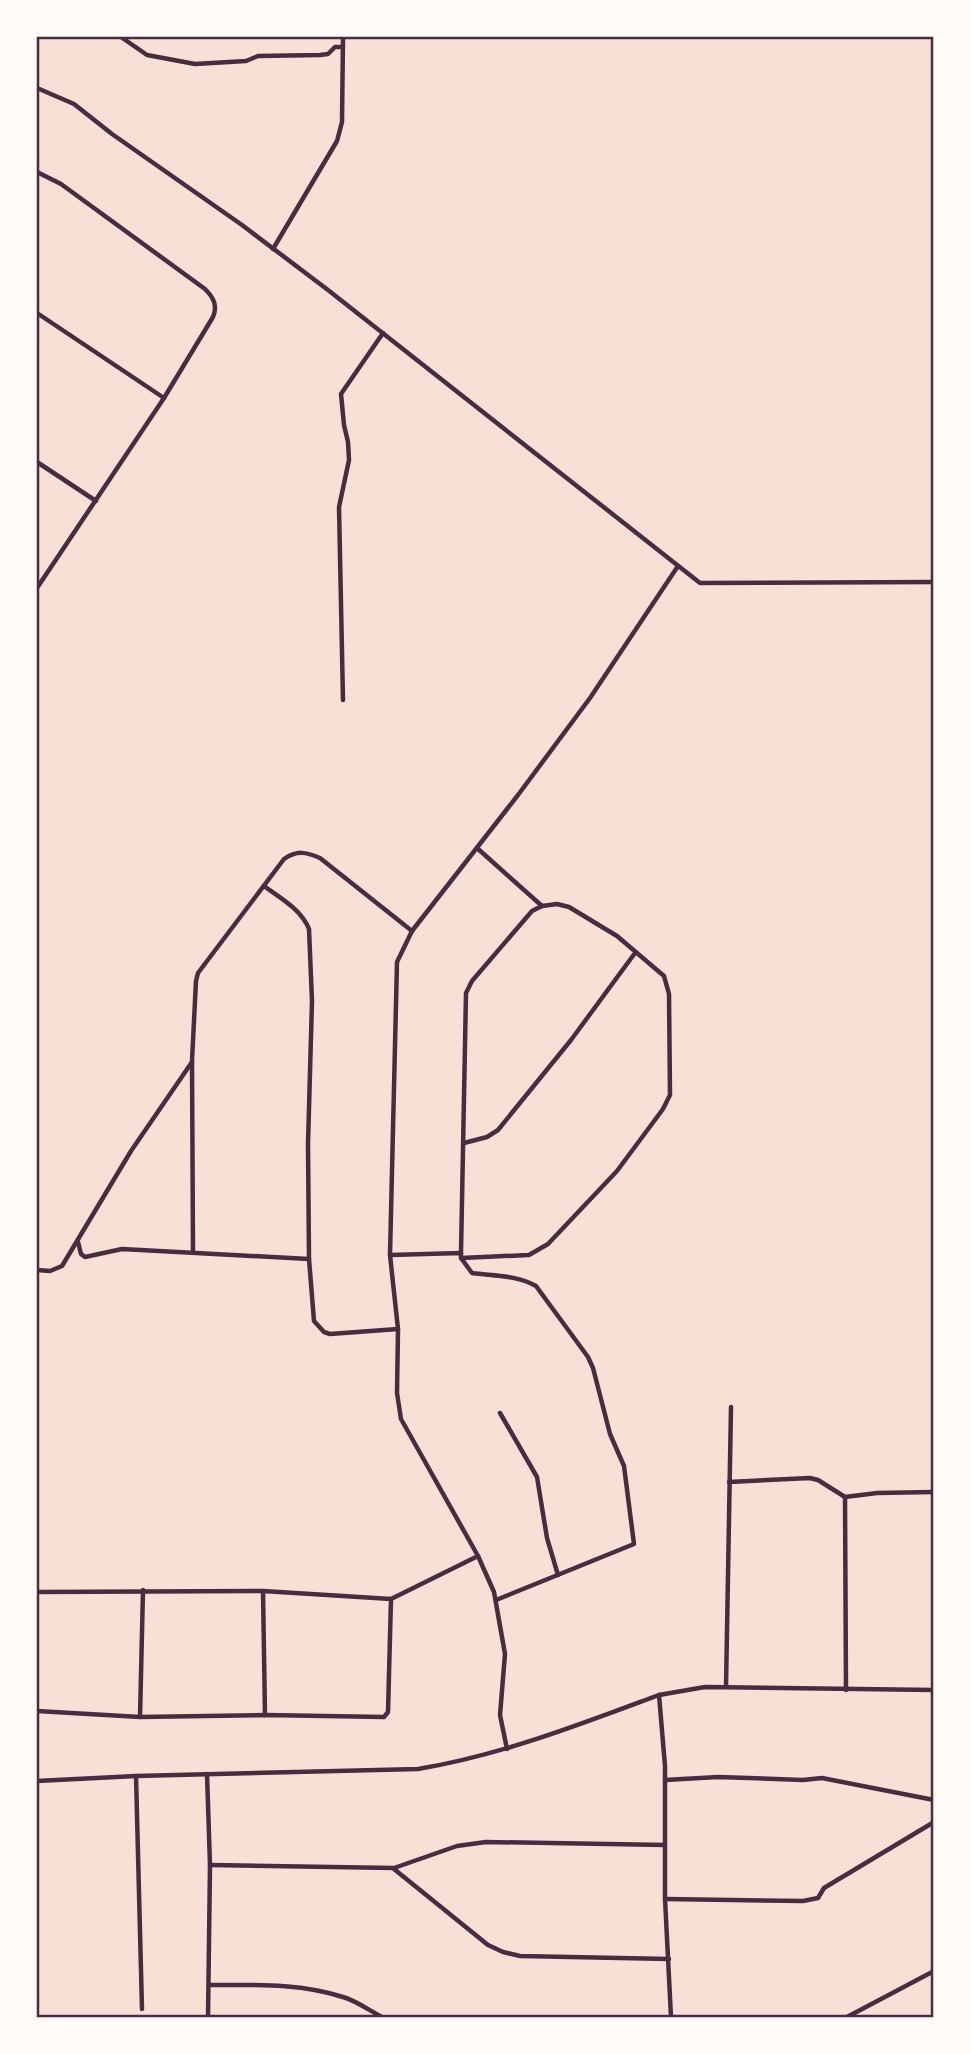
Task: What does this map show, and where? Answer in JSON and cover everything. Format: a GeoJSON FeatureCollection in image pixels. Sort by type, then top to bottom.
{"type":"FeatureCollection","features":[{"type":"Feature","properties":{"kind":"street"},"geometry":{"type":"LineString","coordinates":[[121,37],[147,55],[195,64],[246,61],[258,55],[320,55],[328,54],[335,47],[343,47]]}},
{"type":"Feature","properties":{"kind":"street"},"geometry":{"type":"LineString","coordinates":[[273,248],[337,141],[342,122],[343,37]]}},
{"type":"Feature","properties":{"kind":"street"},"geometry":{"type":"LineString","coordinates":[[37,88],[74,104],[273,248],[700,583],[934,582]]}},
{"type":"Feature","properties":{"kind":"street"},"geometry":{"type":"LineString","coordinates":[[37,172],[72,192],[205,289],[214,299],[214,317],[164,398],[37,588]]}},
{"type":"Feature","properties":{"kind":"street"},"geometry":{"type":"LineString","coordinates":[[37,313],[164,398]]}},
{"type":"Feature","properties":{"kind":"street"},"geometry":{"type":"LineString","coordinates":[[343,700],[339,508],[349,460],[341,394],[383,333]]}},
{"type":"Feature","properties":{"kind":"street"},"geometry":{"type":"LineString","coordinates":[[37,462],[96,500]]}},
{"type":"Feature","properties":{"kind":"street"},"geometry":{"type":"LineString","coordinates":[[507,1749],[500,1715],[505,1654],[496,1600],[478,1556],[401,1419],[397,1393],[398,1329],[390,1255],[397,962],[412,931],[590,698],[678,566]]}},
{"type":"Feature","properties":{"kind":"street"},"geometry":{"type":"LineString","coordinates":[[477,848],[542,906]]}},
{"type":"Feature","properties":{"kind":"street"},"geometry":{"type":"LineString","coordinates":[[193,1252],[192,1061],[197,976],[284,859],[293,853],[310,853],[320,858],[412,931]]}},
{"type":"Feature","properties":{"kind":"street"},"geometry":{"type":"LineString","coordinates":[[264,886],[299,912],[305,918],[309,929],[312,1002],[309,1259],[314,1321],[324,1332],[330,1334],[398,1329]]}},
{"type":"Feature","properties":{"kind":"street"},"geometry":{"type":"LineString","coordinates":[[390,1255],[461,1255],[529,1255],[539,1250],[617,1171],[669,1099],[668,985],[664,976],[617,936],[569,907],[557,904],[542,906],[531,911],[520,922],[472,981],[466,993],[461,1255],[469,1271],[527,1281],[546,1298],[588,1357],[610,1433],[624,1466],[634,1544],[496,1600]]}},
{"type":"Feature","properties":{"kind":"street"},"geometry":{"type":"LineString","coordinates":[[463,1143],[487,1137],[498,1130],[635,953]]}},
{"type":"Feature","properties":{"kind":"street"},"geometry":{"type":"LineString","coordinates":[[37,1270],[50,1271],[62,1266],[131,1151],[192,1061]]}},
{"type":"Feature","properties":{"kind":"street"},"geometry":{"type":"LineString","coordinates":[[78,1242],[81,1254],[85,1257],[122,1249],[309,1259]]}},
{"type":"Feature","properties":{"kind":"street"},"geometry":{"type":"LineString","coordinates":[[726,1688],[731,1407]]}},
{"type":"Feature","properties":{"kind":"street"},"geometry":{"type":"LineString","coordinates":[[500,1413],[537,1477],[545,1530],[558,1575]]}},
{"type":"Feature","properties":{"kind":"street"},"geometry":{"type":"LineString","coordinates":[[729,1482],[810,1478],[845,1497],[877,1493],[934,1492]]}},
{"type":"Feature","properties":{"kind":"street"},"geometry":{"type":"LineString","coordinates":[[845,1497],[846,1690]]}},
{"type":"Feature","properties":{"kind":"street"},"geometry":{"type":"LineString","coordinates":[[37,1592],[263,1591],[391,1600],[478,1556]]}},
{"type":"Feature","properties":{"kind":"street"},"geometry":{"type":"LineString","coordinates":[[140,1717],[143,1590]]}},
{"type":"Feature","properties":{"kind":"street"},"geometry":{"type":"LineString","coordinates":[[263,1591],[265,1715]]}},
{"type":"Feature","properties":{"kind":"street"},"geometry":{"type":"LineString","coordinates":[[37,1711],[140,1717],[386,1716],[391,1600]]}},
{"type":"Feature","properties":{"kind":"street"},"geometry":{"type":"LineString","coordinates":[[37,1781],[418,1769],[456,1763],[507,1749],[659,1695],[705,1687],[934,1690]]}},
{"type":"Feature","properties":{"kind":"street"},"geometry":{"type":"LineString","coordinates":[[659,1695],[665,1780],[665,1899],[671,2017]]}},
{"type":"Feature","properties":{"kind":"street"},"geometry":{"type":"LineString","coordinates":[[207,1774],[210,1865],[208,2017]]}},
{"type":"Feature","properties":{"kind":"street"},"geometry":{"type":"LineString","coordinates":[[136,1776],[142,2009]]}},
{"type":"Feature","properties":{"kind":"street"},"geometry":{"type":"LineString","coordinates":[[665,1780],[718,1777],[803,1780],[822,1777],[934,1800]]}},
{"type":"Feature","properties":{"kind":"street"},"geometry":{"type":"LineString","coordinates":[[665,1899],[803,1901],[818,1898],[824,1888],[934,1822]]}},
{"type":"Feature","properties":{"kind":"street"},"geometry":{"type":"LineString","coordinates":[[210,1865],[394,1868],[457,1846],[486,1842],[665,1845]]}},
{"type":"Feature","properties":{"kind":"street"},"geometry":{"type":"LineString","coordinates":[[394,1868],[488,1945],[503,1952],[520,1956],[669,1959]]}},
{"type":"Feature","properties":{"kind":"street"},"geometry":{"type":"LineString","coordinates":[[847,2017],[934,1971]]}},
{"type":"Feature","properties":{"kind":"street"},"geometry":{"type":"LineString","coordinates":[[210,1985],[279,1985],[315,1990],[345,1997],[382,2017]]}}]}
